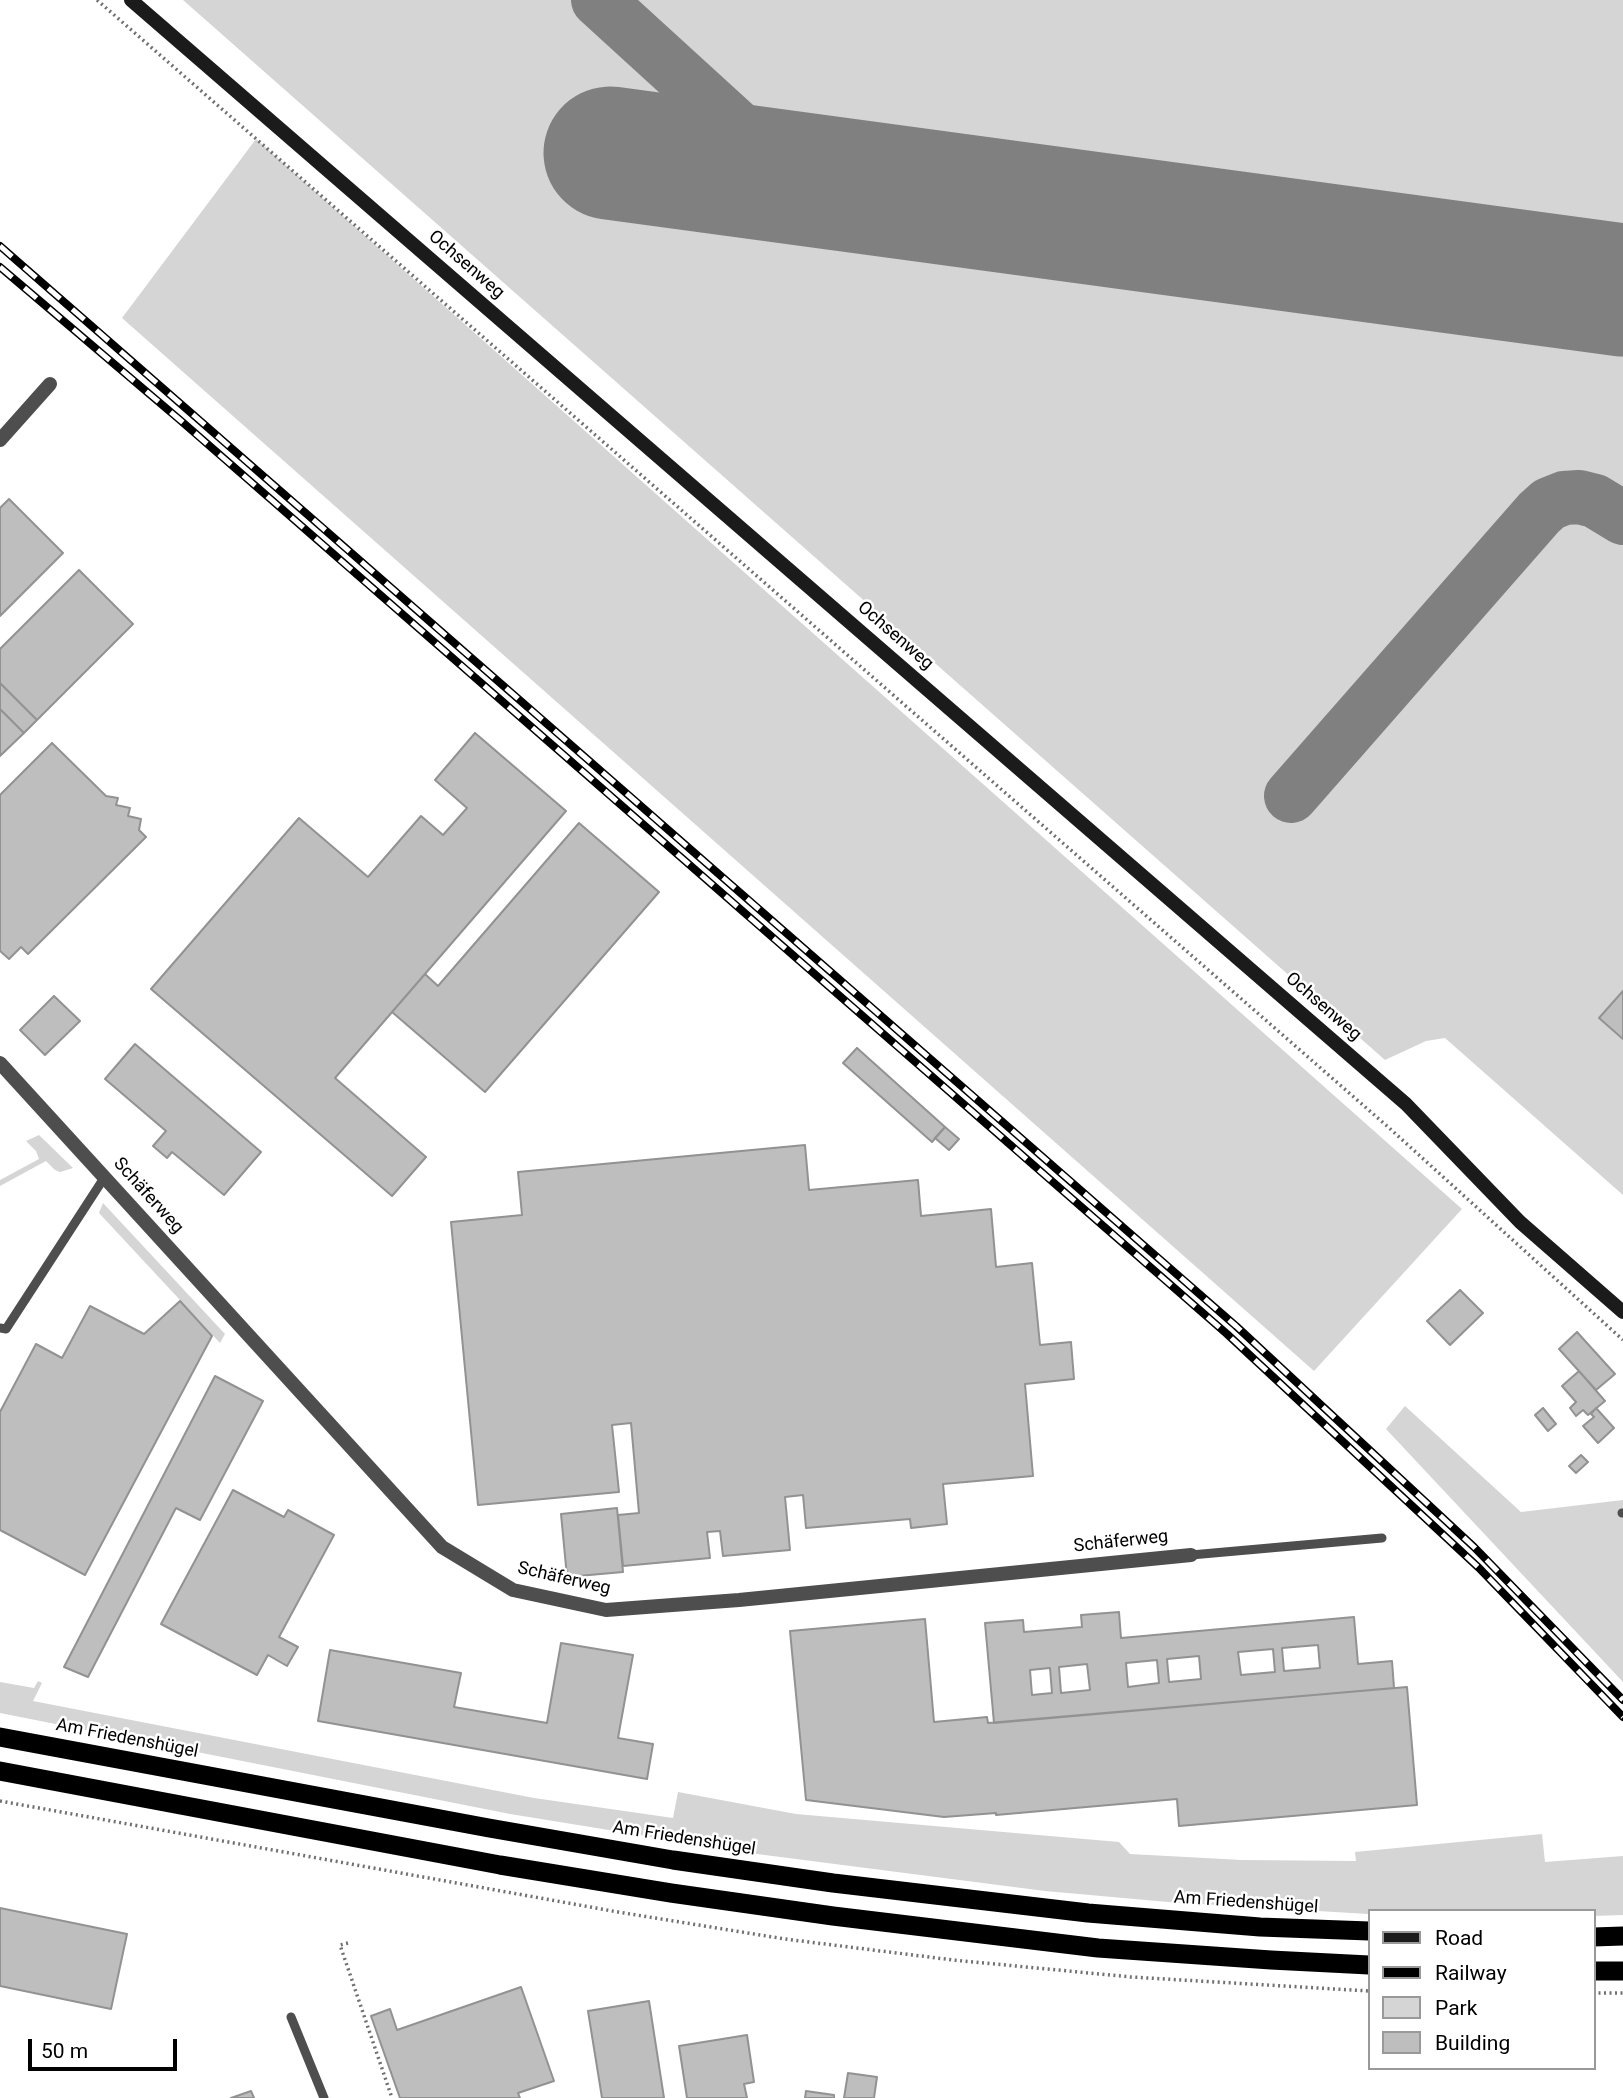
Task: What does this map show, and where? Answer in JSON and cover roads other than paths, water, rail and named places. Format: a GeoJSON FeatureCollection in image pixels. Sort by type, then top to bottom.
{"type":"FeatureCollection","features":[{"type":"Feature","properties":{"kind":"highway","name":"Am Friedenshügel"},"geometry":{"type":"LineString","coordinates":[[0,1737],[475,1826],[687,1862],[833,1883],[1088,1913],[1260,1927],[1368,1931]]}},
{"type":"Feature","properties":{"kind":"highway"},"geometry":{"type":"LineString","coordinates":[[0,1771],[486,1862],[671,1893],[833,1916],[1098,1948],[1368,1965]]}},
{"type":"Feature","properties":{"kind":"highway"},"geometry":{"type":"LineString","coordinates":[[1595,1937],[1623,1936]]}},
{"type":"Feature","properties":{"kind":"highway"},"geometry":{"type":"LineString","coordinates":[[1595,1971],[1623,1971]]}},
{"type":"Feature","properties":{"kind":"main road","name":"Ochsenweg"},"geometry":{"type":"LineString","coordinates":[[131,0],[1406,1104],[1520,1222],[1623,1312]]}},
{"type":"Feature","properties":{"kind":"street"},"geometry":{"type":"LineString","coordinates":[[0,440],[50,384]]}},
{"type":"Feature","properties":{"kind":"street","name":"Schäferweg"},"geometry":{"type":"LineString","coordinates":[[0,1063],[442,1547],[513,1590],[606,1610],[739,1600],[1191,1555]]}},
{"type":"Feature","properties":{"kind":"lane"},"geometry":{"type":"LineString","coordinates":[[0,1328],[6,1329],[104,1178]]}},
{"type":"Feature","properties":{"kind":"lane","name":"Schäferweg"},"geometry":{"type":"LineString","coordinates":[[1191,1555],[1382,1538]]}},
{"type":"Feature","properties":{"kind":"lane"},"geometry":{"type":"LineString","coordinates":[[291,2017],[324,2098]]}},
{"type":"Feature","properties":{"kind":"railway"},"geometry":{"type":"LineString","coordinates":[[0,246],[1236,1326],[1474,1547],[1623,1700]]}},
{"type":"Feature","properties":{"kind":"railway"},"geometry":{"type":"LineString","coordinates":[[0,267],[180,420],[1227,1334],[1479,1568],[1623,1717]]}}]}
